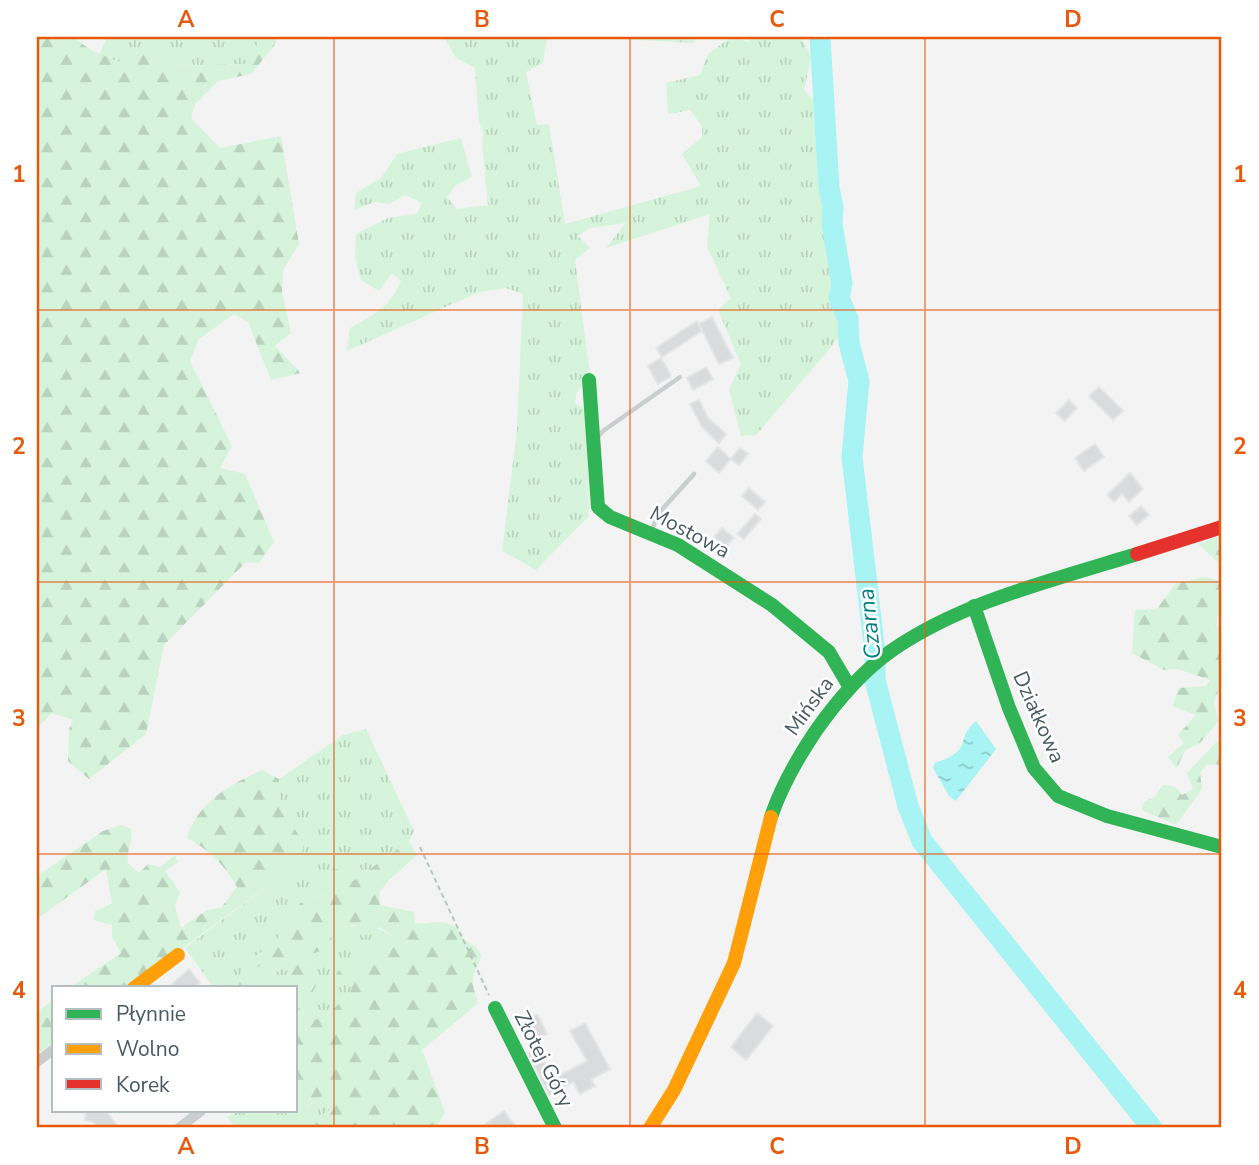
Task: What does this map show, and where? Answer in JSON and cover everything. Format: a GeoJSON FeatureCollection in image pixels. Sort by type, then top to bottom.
{"type":"FeatureCollection","features":[{"type":"Feature","properties":{"kind":"street","name":"Mostowa"},"geometry":{"type":"LineString","coordinates":[[589,380],[598,508],[610,517],[678,545],[772,605],[829,652],[849,686]]}},
{"type":"Feature","properties":{"kind":"street","name":"Mińska"},"geometry":{"type":"LineString","coordinates":[[650,1128],[686,1065],[733,964],[770,821],[779,797],[813,734],[849,686],[898,646],[932,625],[974,606],[1222,527]]}},
{"type":"Feature","properties":{"kind":"street","name":"Działkowa"},"geometry":{"type":"LineString","coordinates":[[974,606],[1009,708],[1034,768],[1058,796],[1107,816],[1222,847]]}},
{"type":"Feature","properties":{"kind":"street"},"geometry":{"type":"LineString","coordinates":[[137,986],[178,955]]}},
{"type":"Feature","properties":{"kind":"street","name":"Złotej Góry"},"geometry":{"type":"LineString","coordinates":[[495,1008],[555,1128]]}},
{"type":"Feature","properties":{"kind":"street"},"geometry":{"type":"LineString","coordinates":[[37,1062],[52,1051]]}},
{"type":"Feature","properties":{"kind":"street"},"geometry":{"type":"LineString","coordinates":[[179,1128],[200,1112]]}},
{"type":"Feature","properties":{"kind":"lane"},"geometry":{"type":"LineString","coordinates":[[594,442],[603,431],[680,377]]}},
{"type":"Feature","properties":{"kind":"lane"},"geometry":{"type":"LineString","coordinates":[[651,533],[657,515],[694,474]]}},
{"type":"Feature","properties":{"kind":"path"},"geometry":{"type":"LineString","coordinates":[[420,847],[495,1008]]}},
{"type":"Feature","properties":{"kind":"green space"},"geometry":{"type":"Polygon","coordinates":[[[37,37],[73,37],[91,50],[131,67],[145,53],[156,54],[170,66],[247,64],[261,37],[277,37],[274,46],[251,74],[218,81],[195,104],[191,118],[220,148],[281,136],[299,244],[283,270],[282,291],[291,333],[275,346],[301,373],[271,380],[248,322],[234,314],[199,339],[190,361],[232,446],[220,468],[245,474],[274,542],[259,563],[246,562],[164,645],[146,734],[89,779],[68,761],[69,729],[73,720],[52,713],[37,728],[37,37]]]}},
{"type":"Feature","properties":{"kind":"green space"},"geometry":{"type":"Polygon","coordinates":[[[107,37],[261,37],[248,64],[170,66],[156,54],[131,67],[100,54],[107,37]]]}},
{"type":"Feature","properties":{"kind":"green space"},"geometry":{"type":"Polygon","coordinates":[[[444,37],[547,37],[543,63],[526,72],[537,125],[549,124],[565,224],[701,186],[682,154],[702,137],[702,126],[690,110],[668,114],[666,83],[700,75],[708,54],[731,37],[749,42],[752,37],[801,37],[811,57],[804,90],[816,103],[821,177],[833,272],[829,296],[840,312],[843,333],[756,435],[741,436],[729,390],[741,364],[718,310],[731,298],[707,247],[710,214],[606,248],[626,223],[589,228],[578,236],[590,248],[575,260],[590,375],[577,392],[575,402],[587,412],[589,516],[536,570],[502,551],[517,430],[523,294],[506,288],[479,292],[347,351],[350,328],[386,304],[401,281],[392,273],[379,291],[361,280],[355,257],[356,234],[388,218],[417,214],[422,203],[405,195],[389,204],[375,202],[354,210],[356,193],[382,177],[397,154],[461,138],[472,177],[456,185],[447,197],[457,209],[488,205],[475,68],[456,58],[444,37]]]}},
{"type":"Feature","properties":{"kind":"green space"},"geometry":{"type":"Polygon","coordinates":[[[586,37],[698,37],[693,43],[586,37]]]}},
{"type":"Feature","properties":{"kind":"green space"},"geometry":{"type":"Polygon","coordinates":[[[1222,535],[1222,566],[1198,544],[1222,535]]]}},
{"type":"Feature","properties":{"kind":"green space"},"geometry":{"type":"Polygon","coordinates":[[[1205,577],[1222,581],[1222,615],[1218,616],[1216,626],[1222,626],[1222,686],[1214,703],[1219,721],[1200,743],[1185,750],[1177,768],[1168,757],[1184,743],[1178,735],[1196,715],[1172,706],[1179,688],[1206,686],[1210,680],[1178,669],[1164,670],[1132,653],[1135,610],[1157,609],[1176,583],[1205,577]]]}},
{"type":"Feature","properties":{"kind":"green space"},"geometry":{"type":"Polygon","coordinates":[[[366,729],[414,831],[409,841],[353,881],[337,869],[327,894],[300,903],[277,940],[241,967],[250,970],[266,964],[289,970],[295,986],[213,986],[185,948],[291,868],[302,853],[303,843],[279,806],[279,779],[343,735],[366,729]]]}},
{"type":"Feature","properties":{"kind":"green space"},"geometry":{"type":"Polygon","coordinates":[[[1222,736],[1222,765],[1207,764],[1200,773],[1202,789],[1176,825],[1142,810],[1144,802],[1154,797],[1163,785],[1176,787],[1182,795],[1193,789],[1187,773],[1222,736]]]}},
{"type":"Feature","properties":{"kind":"green space"},"geometry":{"type":"Polygon","coordinates":[[[262,770],[279,779],[279,806],[304,843],[302,853],[291,868],[132,986],[72,986],[121,953],[112,937],[112,925],[94,920],[95,911],[112,904],[106,869],[37,919],[37,876],[103,831],[121,825],[131,829],[128,863],[139,873],[148,864],[160,867],[175,855],[178,862],[165,871],[180,892],[175,906],[181,928],[207,910],[221,908],[237,887],[215,858],[187,838],[198,815],[207,805],[238,782],[262,770]]]}},
{"type":"Feature","properties":{"kind":"green space"},"geometry":{"type":"Polygon","coordinates":[[[409,841],[417,855],[388,881],[379,893],[380,905],[414,912],[415,924],[450,924],[481,954],[473,981],[478,1003],[422,1050],[445,1112],[436,1128],[303,1128],[337,1105],[322,1096],[306,1107],[298,1105],[298,1007],[310,1020],[328,1013],[339,1004],[352,988],[348,980],[336,974],[343,966],[354,968],[362,956],[400,943],[380,927],[362,937],[356,924],[332,930],[331,948],[308,955],[309,969],[316,986],[310,996],[298,992],[298,986],[294,986],[288,971],[283,969],[276,972],[266,964],[251,970],[246,986],[239,986],[241,967],[277,940],[300,903],[327,894],[330,885],[329,870],[337,869],[353,881],[409,841]]]}},
{"type":"Feature","properties":{"kind":"green space"},"geometry":{"type":"Polygon","coordinates":[[[368,926],[383,931],[401,943],[363,956],[348,980],[353,987],[328,1013],[310,1020],[298,1007],[298,992],[316,986],[309,969],[308,955],[331,948],[331,930],[368,926]]]}},
{"type":"Feature","properties":{"kind":"green space"},"geometry":{"type":"Polygon","coordinates":[[[52,1001],[52,1044],[37,1055],[37,1012],[52,1001]]]}},
{"type":"Feature","properties":{"kind":"green space"},"geometry":{"type":"Polygon","coordinates":[[[322,1096],[337,1105],[303,1128],[236,1128],[227,1117],[236,1112],[298,1112],[298,1105],[307,1107],[322,1096]]]}},
{"type":"Feature","properties":{"kind":"water"},"geometry":{"type":"Polygon","coordinates":[[[976,721],[996,749],[956,801],[949,796],[933,768],[935,763],[960,749],[966,734],[976,721]]]}},
{"type":"Feature","properties":{"kind":"building"},"geometry":{"type":"Polygon","coordinates":[[[712,317],[733,358],[719,364],[699,324],[712,317]]]}},
{"type":"Feature","properties":{"kind":"building"},"geometry":{"type":"Polygon","coordinates":[[[697,321],[702,331],[662,357],[656,348],[697,321]]]}},
{"type":"Feature","properties":{"kind":"building"},"geometry":{"type":"Polygon","coordinates":[[[661,358],[671,376],[658,384],[648,366],[661,358]]]}},
{"type":"Feature","properties":{"kind":"building"},"geometry":{"type":"Polygon","coordinates":[[[706,367],[713,379],[693,390],[687,378],[706,367]]]}},
{"type":"Feature","properties":{"kind":"building"},"geometry":{"type":"Polygon","coordinates":[[[1099,387],[1123,411],[1113,420],[1089,396],[1099,387]]]}},
{"type":"Feature","properties":{"kind":"building"},"geometry":{"type":"Polygon","coordinates":[[[699,400],[708,418],[726,434],[719,443],[702,427],[690,404],[699,400]]]}},
{"type":"Feature","properties":{"kind":"building"},"geometry":{"type":"Polygon","coordinates":[[[1069,400],[1077,408],[1065,421],[1056,413],[1069,400]]]}},
{"type":"Feature","properties":{"kind":"building"},"geometry":{"type":"Polygon","coordinates":[[[1095,444],[1104,457],[1084,471],[1075,458],[1095,444]]]}},
{"type":"Feature","properties":{"kind":"building"},"geometry":{"type":"Polygon","coordinates":[[[718,447],[731,459],[719,473],[706,461],[718,447]]]}},
{"type":"Feature","properties":{"kind":"building"},"geometry":{"type":"Polygon","coordinates":[[[740,448],[748,454],[739,465],[731,459],[740,448]]]}},
{"type":"Feature","properties":{"kind":"building"},"geometry":{"type":"Polygon","coordinates":[[[1130,473],[1143,489],[1129,502],[1122,494],[1114,502],[1107,495],[1130,473]]]}},
{"type":"Feature","properties":{"kind":"building"},"geometry":{"type":"Polygon","coordinates":[[[749,488],[765,502],[758,510],[742,496],[749,488]]]}},
{"type":"Feature","properties":{"kind":"building"},"geometry":{"type":"Polygon","coordinates":[[[1141,506],[1149,515],[1137,525],[1129,516],[1141,506]]]}},
{"type":"Feature","properties":{"kind":"building"},"geometry":{"type":"Polygon","coordinates":[[[755,514],[761,519],[744,539],[737,534],[755,514]]]}},
{"type":"Feature","properties":{"kind":"building"},"geometry":{"type":"Polygon","coordinates":[[[722,528],[734,538],[725,547],[714,537],[722,528]]]}},
{"type":"Feature","properties":{"kind":"building"},"geometry":{"type":"Polygon","coordinates":[[[189,969],[200,983],[196,986],[170,986],[189,969]]]}},
{"type":"Feature","properties":{"kind":"building"},"geometry":{"type":"Polygon","coordinates":[[[757,1013],[773,1026],[746,1060],[731,1047],[757,1013]]]}},
{"type":"Feature","properties":{"kind":"building"},"geometry":{"type":"Polygon","coordinates":[[[538,1015],[547,1034],[535,1039],[524,1021],[530,1016],[538,1015]]]}},
{"type":"Feature","properties":{"kind":"building"},"geometry":{"type":"Polygon","coordinates":[[[585,1023],[610,1069],[591,1079],[595,1086],[580,1094],[573,1082],[549,1095],[528,1053],[537,1048],[553,1079],[587,1061],[570,1031],[585,1023]]]}},
{"type":"Feature","properties":{"kind":"building"},"geometry":{"type":"Polygon","coordinates":[[[504,1111],[517,1128],[481,1128],[491,1120],[504,1111]]]}},
{"type":"Feature","properties":{"kind":"building"},"geometry":{"type":"Polygon","coordinates":[[[87,1112],[107,1112],[119,1128],[98,1128],[93,1122],[85,1120],[87,1112]]]}},
{"type":"Feature","properties":{"kind":"waterway","name":"Czarna"},"geometry":{"type":"LineString","coordinates":[[820,37],[832,224],[842,283],[839,298],[848,319],[849,343],[859,381],[852,457],[875,653],[875,680],[908,806],[922,841],[1152,1128]]}},
{"type":"Feature","properties":{"kind":"traffic: fast"},"geometry":{"type":"LineString","coordinates":[[589,380],[598,507],[610,517],[678,545],[772,605],[829,652],[849,686]]}},
{"type":"Feature","properties":{"kind":"traffic: fast"},"geometry":{"type":"LineString","coordinates":[[771,817],[790,773],[823,721],[859,678],[891,651],[948,618],[979,605],[1137,554]]}},
{"type":"Feature","properties":{"kind":"traffic: fast"},"geometry":{"type":"LineString","coordinates":[[974,606],[1009,708],[1034,768],[1058,796],[1107,816],[1222,847]]}},
{"type":"Feature","properties":{"kind":"traffic: fast"},"geometry":{"type":"LineString","coordinates":[[495,1008],[555,1128]]}},
{"type":"Feature","properties":{"kind":"traffic: slow"},"geometry":{"type":"LineString","coordinates":[[650,1128],[674,1090],[734,963],[771,817]]}},
{"type":"Feature","properties":{"kind":"traffic: slow"},"geometry":{"type":"LineString","coordinates":[[137,986],[178,955]]}},
{"type":"Feature","properties":{"kind":"traffic: jam"},"geometry":{"type":"LineString","coordinates":[[1137,554],[1222,527]]}}]}
